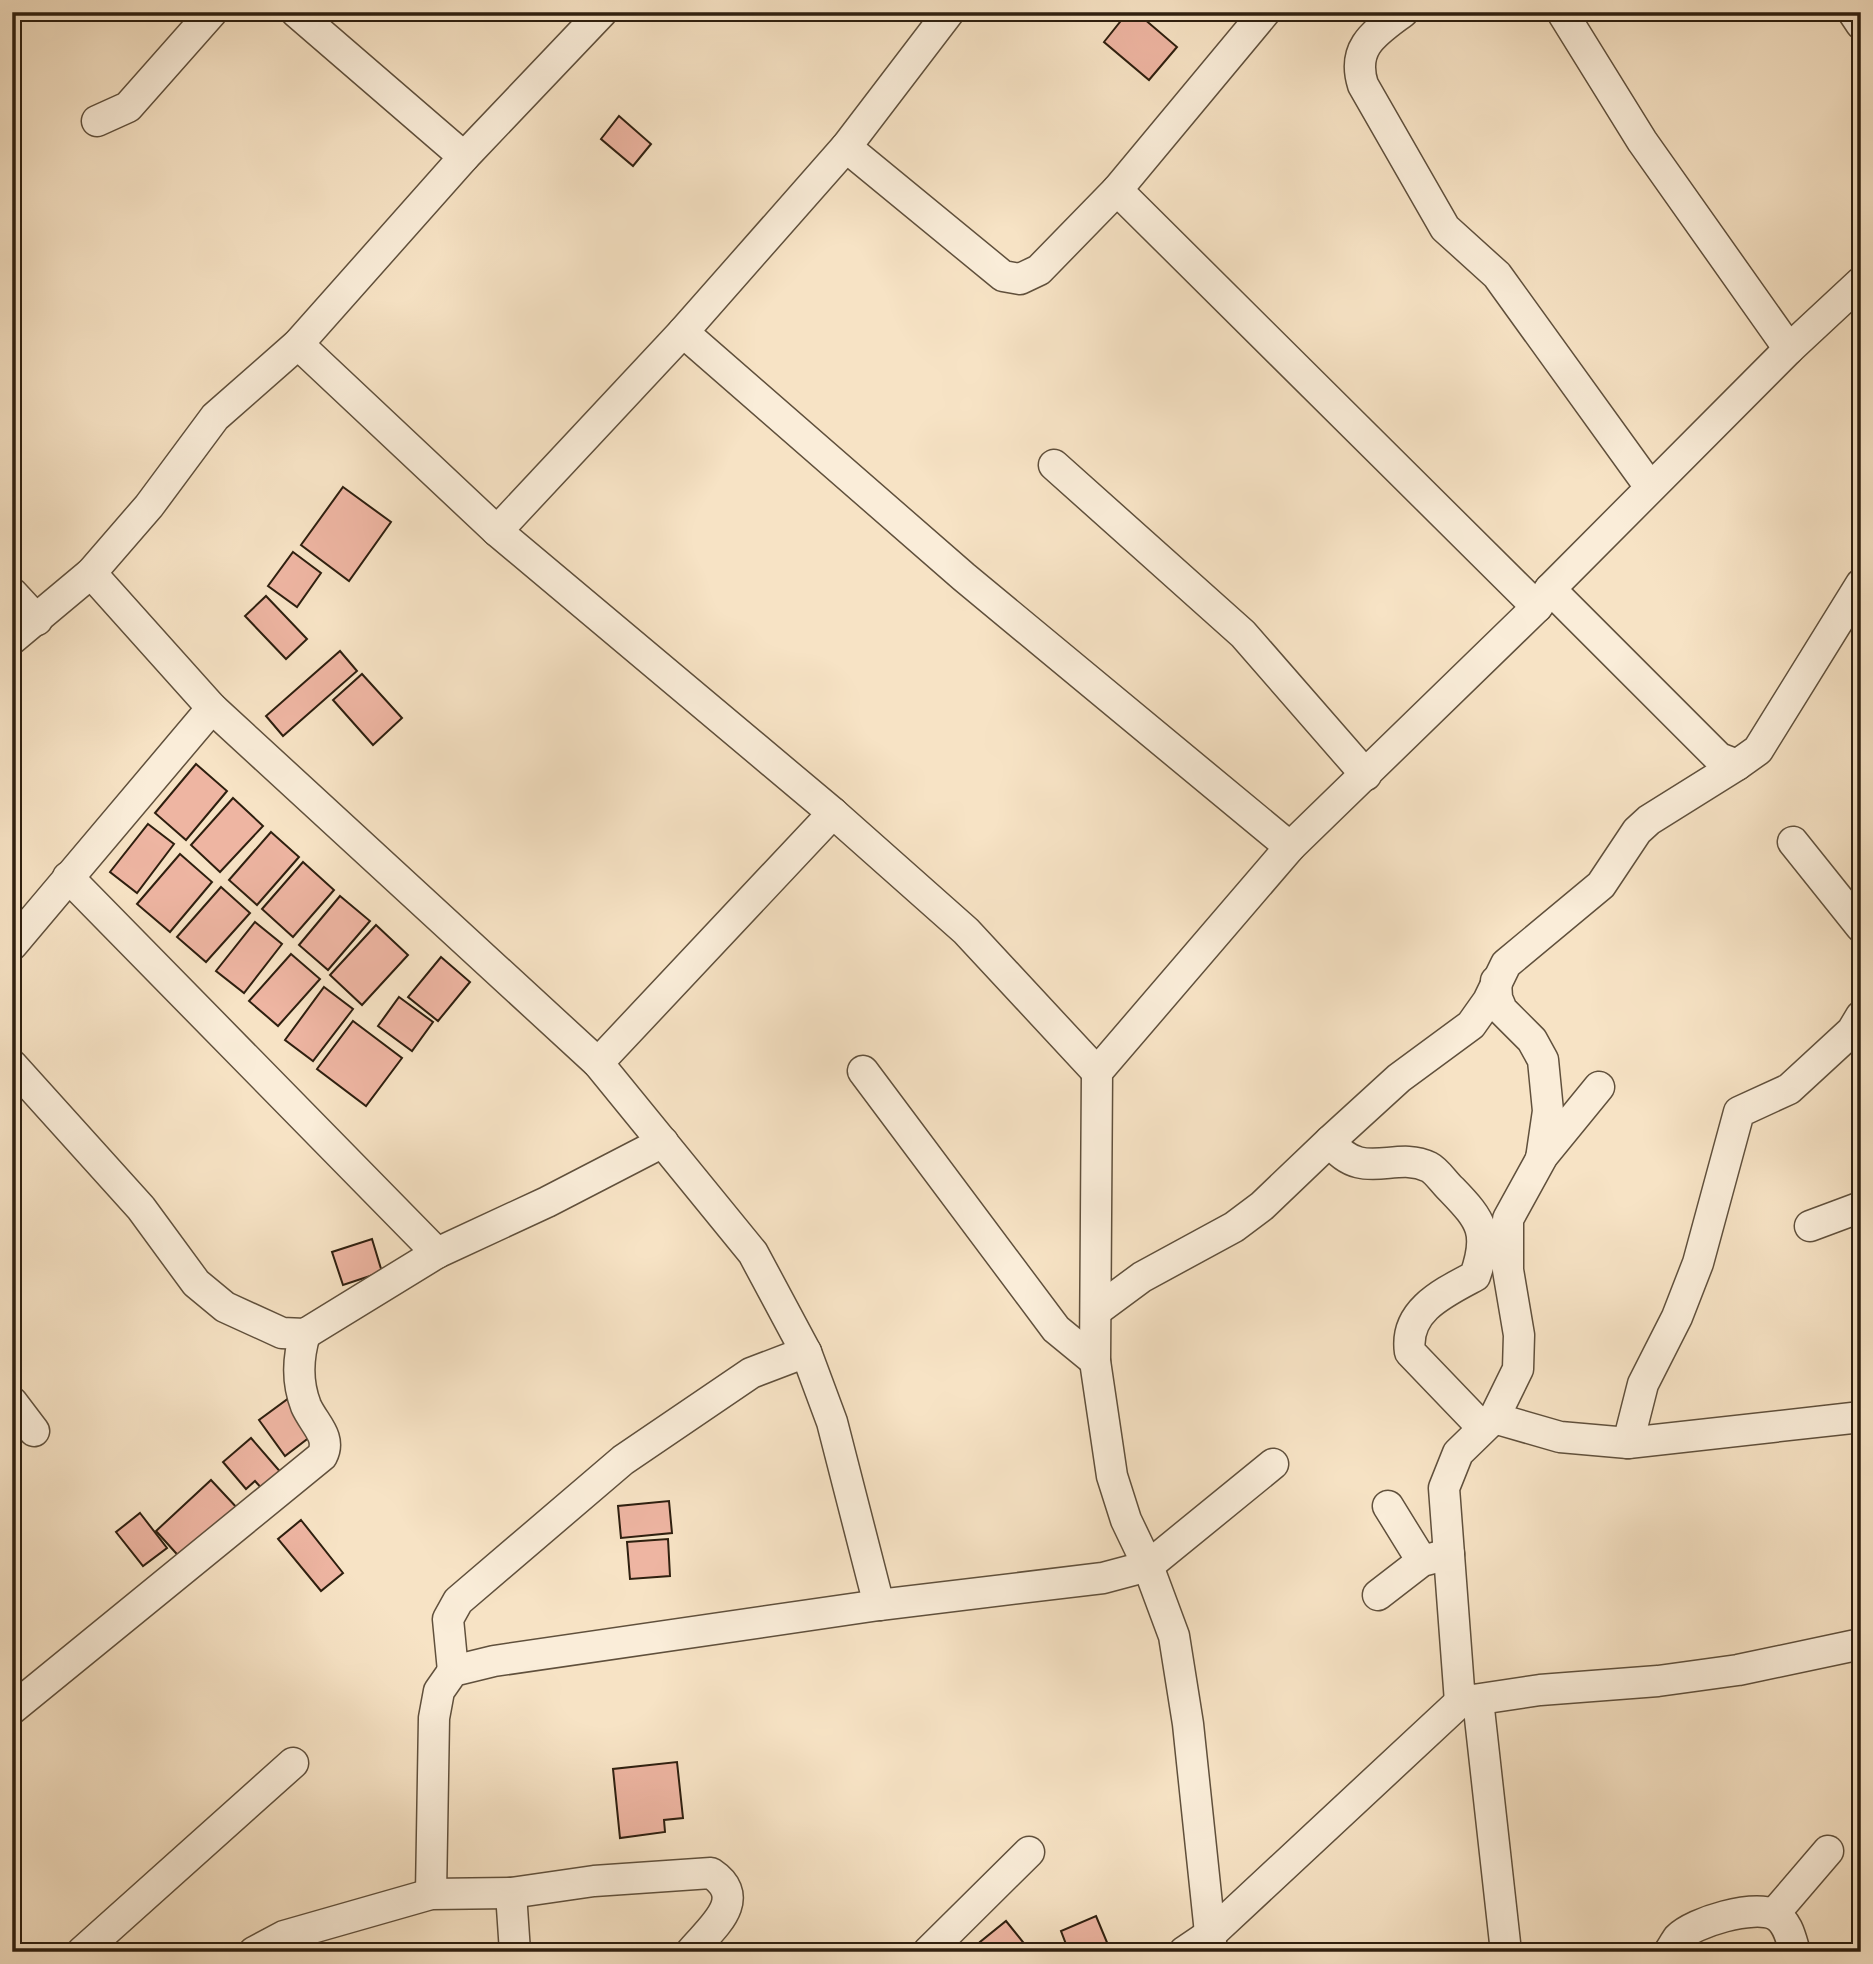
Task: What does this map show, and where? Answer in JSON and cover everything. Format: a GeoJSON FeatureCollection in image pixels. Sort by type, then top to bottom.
{"type":"FeatureCollection","features":[{"type":"Feature","properties":{"kind":"street"},"geometry":{"type":"LineString","coordinates":[[97,121],[128,107],[212,12]]}},
{"type":"Feature","properties":{"kind":"street"},"geometry":{"type":"LineString","coordinates":[[296,12],[464,157]]}},
{"type":"Feature","properties":{"kind":"street"},"geometry":{"type":"LineString","coordinates":[[12,639],[91,573],[149,506],[215,417],[298,344],[464,157],[602,12]]}},
{"type":"Feature","properties":{"kind":"street"},"geometry":{"type":"LineString","coordinates":[[497,531],[683,332],[846,147],[949,12]]}},
{"type":"Feature","properties":{"kind":"street"},"geometry":{"type":"LineString","coordinates":[[846,147],[1003,276],[1020,279],[1039,270],[1117,190],[1265,12]]}},
{"type":"Feature","properties":{"kind":"street"},"geometry":{"type":"LineString","coordinates":[[1403,12],[1375,33],[1363,47],[1358,70],[1363,85],[1445,228],[1497,275],[1650,487]]}},
{"type":"Feature","properties":{"kind":"street"},"geometry":{"type":"LineString","coordinates":[[1562,12],[1642,141],[1789,349]]}},
{"type":"Feature","properties":{"kind":"street"},"geometry":{"type":"LineString","coordinates":[[1853,12],[1861,24]]}},
{"type":"Feature","properties":{"kind":"street"},"geometry":{"type":"LineString","coordinates":[[1117,190],[1543,598],[1719,758],[1737,765]]}},
{"type":"Feature","properties":{"kind":"street"},"geometry":{"type":"LineString","coordinates":[[1212,1942],[1188,1724],[1174,1636],[1148,1566],[1126,1520],[1112,1476],[1095,1361],[1097,1072],[1290,847],[1366,775],[1789,349],[1861,282]]}},
{"type":"Feature","properties":{"kind":"street"},"geometry":{"type":"LineString","coordinates":[[683,332],[964,577],[1290,847]]}},
{"type":"Feature","properties":{"kind":"street"},"geometry":{"type":"LineString","coordinates":[[298,344],[497,531],[833,813],[966,931],[1097,1072]]}},
{"type":"Feature","properties":{"kind":"street"},"geometry":{"type":"LineString","coordinates":[[1054,465],[1243,634],[1366,775]]}},
{"type":"Feature","properties":{"kind":"street"},"geometry":{"type":"LineString","coordinates":[[91,573],[212,708],[598,1063],[752,1253],[806,1352],[832,1422],[879,1605]]}},
{"type":"Feature","properties":{"kind":"street"},"geometry":{"type":"LineString","coordinates":[[1096,1311],[1142,1277],[1234,1227],[1262,1206],[1399,1078],[1471,1025],[1488,1001],[1506,964],[1601,885],[1637,831],[1649,820],[1758,750],[1861,584]]}},
{"type":"Feature","properties":{"kind":"street"},"geometry":{"type":"LineString","coordinates":[[12,593],[37,620]]}},
{"type":"Feature","properties":{"kind":"street"},"geometry":{"type":"LineString","coordinates":[[12,945],[212,708]]}},
{"type":"Feature","properties":{"kind":"street"},"geometry":{"type":"LineString","coordinates":[[598,1063],[833,813]]}},
{"type":"Feature","properties":{"kind":"street"},"geometry":{"type":"LineString","coordinates":[[1793,842],[1861,927]]}},
{"type":"Feature","properties":{"kind":"street"},"geometry":{"type":"LineString","coordinates":[[68,877],[437,1253]]}},
{"type":"Feature","properties":{"kind":"street"},"geometry":{"type":"LineString","coordinates":[[1496,981],[1497,998],[1502,1010],[1532,1040],[1544,1060],[1548,1111],[1541,1159]]}},
{"type":"Feature","properties":{"kind":"street"},"geometry":{"type":"LineString","coordinates":[[1628,1443],[1643,1384],[1677,1317],[1698,1263],[1739,1112],[1789,1089],[1852,1031],[1861,1016]]}},
{"type":"Feature","properties":{"kind":"street"},"geometry":{"type":"LineString","coordinates":[[12,1065],[141,1208],[196,1283],[225,1307],[282,1333],[305,1334],[437,1253],[547,1202],[663,1142]]}},
{"type":"Feature","properties":{"kind":"street"},"geometry":{"type":"LineString","coordinates":[[863,1071],[1056,1329],[1095,1361]]}},
{"type":"Feature","properties":{"kind":"street"},"geometry":{"type":"LineString","coordinates":[[1506,1952],[1469,1701],[1435,1557],[1444,1488],[1458,1453],[1488,1423],[1518,1369],[1519,1335],[1508,1270],[1508,1219],[1541,1159],[1599,1087]]}},
{"type":"Feature","properties":{"kind":"street"},"geometry":{"type":"LineString","coordinates":[[1330,1141],[1341,1156],[1375,1166],[1407,1163],[1429,1167],[1477,1216],[1485,1250],[1475,1276],[1449,1290],[1414,1318],[1407,1335],[1409,1352],[1488,1423],[1560,1437],[1628,1443],[1861,1417]]}},
{"type":"Feature","properties":{"kind":"street"},"geometry":{"type":"LineString","coordinates":[[1810,1226],[1861,1207]]}},
{"type":"Feature","properties":{"kind":"street"},"geometry":{"type":"LineString","coordinates":[[12,1709],[322,1457],[326,1448],[325,1439],[306,1405],[299,1371],[299,1352],[305,1334]]}},
{"type":"Feature","properties":{"kind":"street"},"geometry":{"type":"LineString","coordinates":[[431,1894],[434,1718],[439,1691],[453,1671],[448,1619],[458,1601],[623,1460],[751,1373],[806,1352]]}},
{"type":"Feature","properties":{"kind":"street"},"geometry":{"type":"LineString","coordinates":[[12,1402],[34,1431]]}},
{"type":"Feature","properties":{"kind":"street"},"geometry":{"type":"LineString","coordinates":[[453,1671],[494,1661],[879,1605],[1103,1578],[1148,1566],[1273,1464]]}},
{"type":"Feature","properties":{"kind":"street"},"geometry":{"type":"LineString","coordinates":[[1388,1506],[1435,1557]]}},
{"type":"Feature","properties":{"kind":"street"},"geometry":{"type":"LineString","coordinates":[[1378,1595],[1435,1557]]}},
{"type":"Feature","properties":{"kind":"street"},"geometry":{"type":"LineString","coordinates":[[1184,1952],[1212,1942],[1469,1701],[1540,1690],[1658,1681],[1738,1670],[1861,1644]]}},
{"type":"Feature","properties":{"kind":"street"},"geometry":{"type":"LineString","coordinates":[[82,1952],[293,1763]]}},
{"type":"Feature","properties":{"kind":"street"},"geometry":{"type":"LineString","coordinates":[[1774,1914],[1828,1851]]}},
{"type":"Feature","properties":{"kind":"street"},"geometry":{"type":"LineString","coordinates":[[928,1952],[1029,1852]]}},
{"type":"Feature","properties":{"kind":"street"},"geometry":{"type":"LineString","coordinates":[[254,1952],[284,1936],[431,1894],[511,1893],[594,1881],[711,1873],[722,1880],[728,1893],[727,1909],[691,1952]]}},
{"type":"Feature","properties":{"kind":"street"},"geometry":{"type":"LineString","coordinates":[[511,1893],[515,1952]]}},
{"type":"Feature","properties":{"kind":"street"},"geometry":{"type":"LineString","coordinates":[[1669,1952],[1679,1937],[1711,1921],[1750,1910],[1774,1914],[1784,1923],[1795,1952]]}},
{"type":"Feature","properties":{"kind":"building"},"geometry":{"type":"Polygon","coordinates":[[[1128,12],[1136,12],[1177,47],[1149,80],[1104,42],[1128,12]]]}},
{"type":"Feature","properties":{"kind":"building"},"geometry":{"type":"Polygon","coordinates":[[[619,116],[651,144],[633,166],[601,139],[619,116]]]}},
{"type":"Feature","properties":{"kind":"building"},"geometry":{"type":"Polygon","coordinates":[[[343,487],[391,522],[349,581],[301,545],[343,487]]]}},
{"type":"Feature","properties":{"kind":"building"},"geometry":{"type":"Polygon","coordinates":[[[293,552],[321,573],[297,607],[268,586],[293,552]]]}},
{"type":"Feature","properties":{"kind":"building"},"geometry":{"type":"Polygon","coordinates":[[[266,596],[307,639],[286,659],[245,616],[266,596]]]}},
{"type":"Feature","properties":{"kind":"building"},"geometry":{"type":"Polygon","coordinates":[[[340,651],[357,671],[283,736],[266,716],[340,651]]]}},
{"type":"Feature","properties":{"kind":"building"},"geometry":{"type":"Polygon","coordinates":[[[362,674],[402,718],[373,745],[333,700],[362,674]]]}},
{"type":"Feature","properties":{"kind":"building"},"geometry":{"type":"Polygon","coordinates":[[[196,764],[227,791],[186,840],[155,813],[196,764]]]}},
{"type":"Feature","properties":{"kind":"building"},"geometry":{"type":"Polygon","coordinates":[[[233,798],[263,826],[220,872],[191,845],[233,798]]]}},
{"type":"Feature","properties":{"kind":"building"},"geometry":{"type":"Polygon","coordinates":[[[148,824],[174,844],[137,893],[110,872],[148,824]]]}},
{"type":"Feature","properties":{"kind":"building"},"geometry":{"type":"Polygon","coordinates":[[[271,832],[299,857],[257,905],[229,880],[271,832]]]}},
{"type":"Feature","properties":{"kind":"building"},"geometry":{"type":"Polygon","coordinates":[[[180,854],[212,882],[170,932],[137,904],[180,854]]]}},
{"type":"Feature","properties":{"kind":"building"},"geometry":{"type":"Polygon","coordinates":[[[303,862],[334,890],[293,937],[262,909],[303,862]]]}},
{"type":"Feature","properties":{"kind":"building"},"geometry":{"type":"Polygon","coordinates":[[[221,887],[250,913],[206,962],[177,937],[221,887]]]}},
{"type":"Feature","properties":{"kind":"building"},"geometry":{"type":"Polygon","coordinates":[[[340,896],[370,921],[328,970],[299,945],[340,896]]]}},
{"type":"Feature","properties":{"kind":"building"},"geometry":{"type":"Polygon","coordinates":[[[255,922],[282,944],[244,993],[216,971],[255,922]]]}},
{"type":"Feature","properties":{"kind":"building"},"geometry":{"type":"Polygon","coordinates":[[[376,925],[408,955],[362,1005],[330,975],[376,925]]]}},
{"type":"Feature","properties":{"kind":"building"},"geometry":{"type":"Polygon","coordinates":[[[291,954],[320,979],[278,1026],[249,1001],[291,954]]]}},
{"type":"Feature","properties":{"kind":"building"},"geometry":{"type":"Polygon","coordinates":[[[441,957],[470,982],[438,1021],[408,997],[441,957]]]}},
{"type":"Feature","properties":{"kind":"building"},"geometry":{"type":"Polygon","coordinates":[[[324,987],[353,1009],[313,1061],[285,1040],[324,987]]]}},
{"type":"Feature","properties":{"kind":"building"},"geometry":{"type":"Polygon","coordinates":[[[399,997],[433,1022],[412,1051],[378,1026],[399,997]]]}},
{"type":"Feature","properties":{"kind":"building"},"geometry":{"type":"Polygon","coordinates":[[[353,1021],[402,1058],[366,1106],[317,1069],[353,1021]]]}},
{"type":"Feature","properties":{"kind":"building"},"geometry":{"type":"Polygon","coordinates":[[[372,1239],[382,1272],[343,1285],[332,1252],[372,1239]]]}},
{"type":"Feature","properties":{"kind":"building"},"geometry":{"type":"Polygon","coordinates":[[[289,1398],[315,1433],[285,1456],[259,1420],[289,1398]]]}},
{"type":"Feature","properties":{"kind":"building"},"geometry":{"type":"Polygon","coordinates":[[[251,1438],[283,1475],[264,1491],[255,1481],[246,1489],[223,1462],[251,1438]]]}},
{"type":"Feature","properties":{"kind":"building"},"geometry":{"type":"Polygon","coordinates":[[[211,1480],[239,1510],[184,1562],[156,1531],[211,1480]]]}},
{"type":"Feature","properties":{"kind":"building"},"geometry":{"type":"Polygon","coordinates":[[[669,1501],[672,1533],[621,1538],[618,1506],[669,1501]]]}},
{"type":"Feature","properties":{"kind":"building"},"geometry":{"type":"Polygon","coordinates":[[[140,1513],[167,1548],[143,1566],[116,1532],[140,1513]]]}},
{"type":"Feature","properties":{"kind":"building"},"geometry":{"type":"Polygon","coordinates":[[[301,1520],[343,1573],[321,1591],[278,1539],[301,1520]]]}},
{"type":"Feature","properties":{"kind":"building"},"geometry":{"type":"Polygon","coordinates":[[[668,1539],[670,1576],[630,1579],[627,1542],[668,1539]]]}},
{"type":"Feature","properties":{"kind":"building"},"geometry":{"type":"Polygon","coordinates":[[[677,1762],[683,1818],[664,1820],[665,1832],[620,1838],[613,1769],[677,1762]]]}},
{"type":"Feature","properties":{"kind":"building"},"geometry":{"type":"Polygon","coordinates":[[[1096,1916],[1111,1952],[1069,1952],[1061,1931],[1096,1916]]]}},
{"type":"Feature","properties":{"kind":"building"},"geometry":{"type":"Polygon","coordinates":[[[1006,1921],[1031,1952],[987,1952],[980,1942],[1006,1921]]]}}]}
